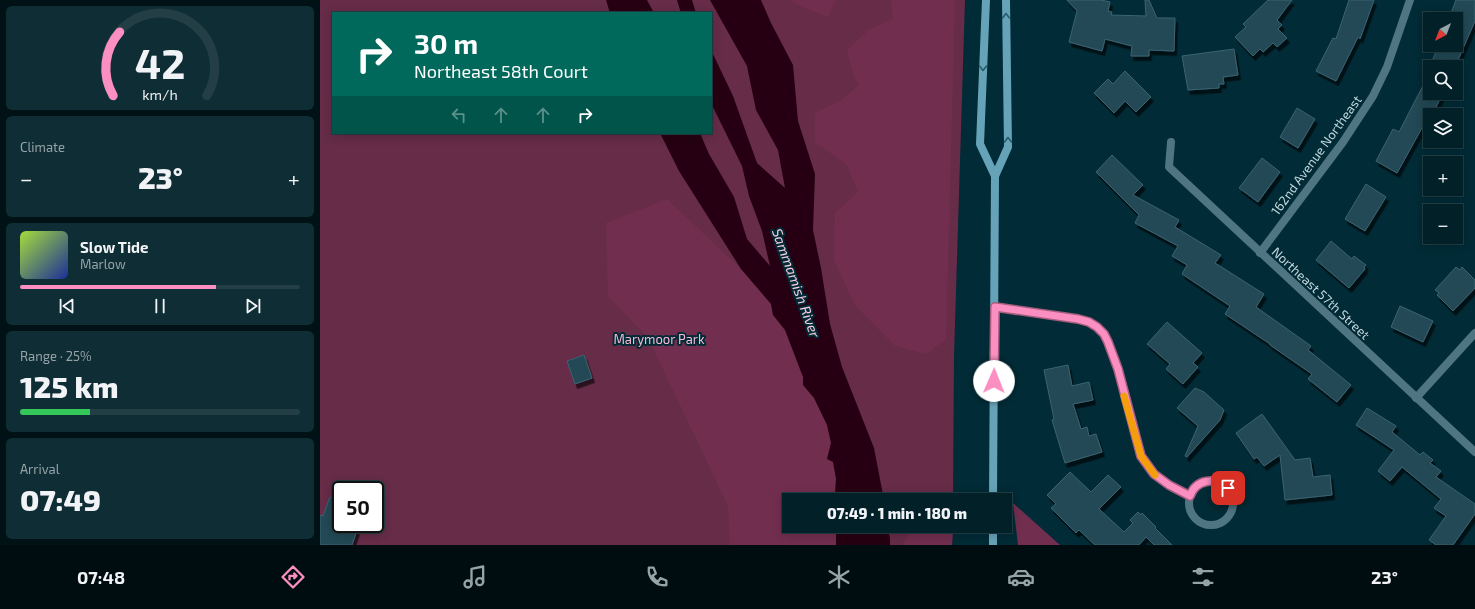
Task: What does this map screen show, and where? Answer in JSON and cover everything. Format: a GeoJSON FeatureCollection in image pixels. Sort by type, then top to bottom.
{"type":"FeatureCollection","features":[{"type":"Feature","properties":{"kind":"main road"},"geometry":{"type":"LineString","coordinates":[[986,0],[980,144],[995,176]]}},
{"type":"Feature","properties":{"kind":"main road"},"geometry":{"type":"LineString","coordinates":[[993,493],[995,176],[1008,147],[1006,0]]}},
{"type":"Feature","properties":{"kind":"main road"},"geometry":{"type":"LineString","coordinates":[[993,533],[993,545]]}},
{"type":"Feature","properties":{"kind":"street","name":"162nd Avenue Northeast"},"geometry":{"type":"LineString","coordinates":[[1260,253],[1343,142],[1373,96],[1387,67],[1410,0]]}},
{"type":"Feature","properties":{"kind":"street","name":"Northeast 57th Street"},"geometry":{"type":"LineString","coordinates":[[1171,142],[1170,167],[1260,253],[1475,452]]}},
{"type":"Feature","properties":{"kind":"street"},"geometry":{"type":"LineString","coordinates":[[995,307],[1078,319],[1089,322],[1097,327],[1104,334],[1118,369],[1141,456],[1154,474],[1169,485],[1190,496]]}},
{"type":"Feature","properties":{"kind":"street"},"geometry":{"type":"LineString","coordinates":[[1416,398],[1475,333]]}},
{"type":"Feature","properties":{"kind":"street"},"geometry":{"type":"LineString","coordinates":[[1209,480],[1223,483],[1232,494],[1234,502],[1233,509],[1224,522],[1209,526],[1195,519],[1191,513],[1189,506],[1190,496],[1196,486],[1202,482],[1209,480]]}},
{"type":"Feature","properties":{"kind":"green space","name":"Marymoor Park"},"geometry":{"type":"Polygon","coordinates":[[[320,0],[965,0],[954,356],[953,493],[782,493],[782,533],[953,533],[952,545],[320,545],[320,0]]]}},
{"type":"Feature","properties":{"kind":"green space"},"geometry":{"type":"Polygon","coordinates":[[[792,0],[836,0],[828,17],[794,3],[792,0]]]}},
{"type":"Feature","properties":{"kind":"green space"},"geometry":{"type":"Polygon","coordinates":[[[891,0],[955,0],[946,339],[926,354],[895,346],[855,305],[834,260],[835,213],[858,192],[847,165],[815,142],[815,113],[840,101],[859,85],[854,77],[847,50],[870,29],[893,19],[891,0]]]}},
{"type":"Feature","properties":{"kind":"green space"},"geometry":{"type":"Polygon","coordinates":[[[667,199],[741,269],[771,304],[773,315],[785,330],[803,377],[803,385],[814,398],[827,425],[831,443],[827,459],[833,462],[836,479],[835,493],[782,493],[782,533],[836,533],[836,545],[730,545],[728,506],[648,338],[608,296],[606,223],[667,199]]]}},
{"type":"Feature","properties":{"kind":"green space"},"geometry":{"type":"Polygon","coordinates":[[[1013,503],[1060,545],[1018,545],[1013,503]]]}},
{"type":"Feature","properties":{"kind":"green space"},"geometry":{"type":"Polygon","coordinates":[[[909,533],[953,533],[952,545],[903,545],[909,533]]]}},
{"type":"Feature","properties":{"kind":"water"},"geometry":{"type":"Polygon","coordinates":[[[606,0],[647,0],[653,12],[610,12],[606,0]]]}},
{"type":"Feature","properties":{"kind":"water"},"geometry":{"type":"Polygon","coordinates":[[[677,0],[692,0],[696,12],[681,12],[677,0]]]}},
{"type":"Feature","properties":{"kind":"water","name":"Sammamish River"},"geometry":{"type":"Polygon","coordinates":[[[710,0],[761,0],[793,65],[798,121],[815,174],[813,230],[830,324],[842,367],[874,448],[883,493],[835,493],[836,479],[833,462],[827,459],[831,443],[827,425],[814,398],[803,385],[803,377],[785,330],[773,315],[771,304],[741,269],[679,171],[660,134],[700,134],[709,154],[734,197],[747,239],[770,266],[762,231],[749,196],[742,166],[712,105],[712,52],[733,96],[757,163],[785,188],[778,150],[756,110],[747,66],[710,0]]]}},
{"type":"Feature","properties":{"kind":"water"},"geometry":{"type":"Polygon","coordinates":[[[836,533],[889,533],[890,545],[836,545],[836,533]]]}},
{"type":"Feature","properties":{"kind":"building"},"geometry":{"type":"Polygon","coordinates":[[[1067,0],[1101,0],[1110,2],[1108,11],[1112,12],[1111,15],[1146,16],[1145,0],[1149,0],[1157,18],[1175,18],[1174,51],[1149,50],[1149,56],[1131,56],[1132,46],[1105,39],[1102,51],[1069,42],[1077,11],[1067,0]]]}},
{"type":"Feature","properties":{"kind":"building"},"geometry":{"type":"Polygon","coordinates":[[[1268,0],[1292,0],[1277,20],[1282,25],[1278,29],[1287,38],[1277,47],[1273,43],[1263,52],[1260,49],[1253,56],[1235,37],[1246,27],[1243,24],[1268,0]]]}},
{"type":"Feature","properties":{"kind":"building"},"geometry":{"type":"Polygon","coordinates":[[[1349,0],[1374,0],[1360,39],[1358,37],[1336,81],[1316,71],[1333,38],[1336,39],[1349,0]]]}},
{"type":"Feature","properties":{"kind":"building"},"geometry":{"type":"Polygon","coordinates":[[[1456,0],[1475,0],[1475,21],[1463,49],[1463,12],[1451,12],[1456,0]]]}},
{"type":"Feature","properties":{"kind":"building"},"geometry":{"type":"Polygon","coordinates":[[[1234,49],[1238,75],[1223,77],[1224,84],[1219,84],[1219,88],[1188,90],[1182,56],[1234,49]]]}},
{"type":"Feature","properties":{"kind":"building"},"geometry":{"type":"Polygon","coordinates":[[[1436,52],[1462,52],[1458,60],[1432,60],[1436,52]]]}},
{"type":"Feature","properties":{"kind":"building"},"geometry":{"type":"Polygon","coordinates":[[[1125,71],[1151,97],[1136,112],[1125,101],[1114,113],[1094,93],[1108,79],[1113,84],[1125,71]]]}},
{"type":"Feature","properties":{"kind":"building"},"geometry":{"type":"Polygon","coordinates":[[[1423,86],[1423,100],[1440,100],[1436,108],[1423,108],[1423,126],[1397,173],[1376,161],[1393,129],[1399,132],[1423,86]]]}},
{"type":"Feature","properties":{"kind":"building"},"geometry":{"type":"Polygon","coordinates":[[[1297,108],[1315,119],[1298,148],[1280,137],[1297,108]]]}},
{"type":"Feature","properties":{"kind":"building"},"geometry":{"type":"Polygon","coordinates":[[[1112,155],[1143,185],[1133,195],[1179,220],[1175,227],[1221,255],[1215,263],[1264,294],[1256,307],[1311,346],[1308,350],[1351,385],[1337,402],[1308,379],[1312,374],[1225,314],[1230,306],[1182,274],[1187,265],[1172,256],[1178,246],[1135,223],[1139,215],[1096,172],[1112,155]]]}},
{"type":"Feature","properties":{"kind":"building"},"geometry":{"type":"Polygon","coordinates":[[[1262,158],[1280,172],[1258,202],[1239,188],[1262,158]]]}},
{"type":"Feature","properties":{"kind":"building"},"geometry":{"type":"Polygon","coordinates":[[[1366,184],[1386,197],[1365,231],[1345,219],[1366,184]]]}},
{"type":"Feature","properties":{"kind":"building"},"geometry":{"type":"Polygon","coordinates":[[[1331,241],[1352,259],[1354,256],[1366,265],[1364,267],[1365,269],[1349,288],[1316,260],[1331,241]]]}},
{"type":"Feature","properties":{"kind":"building"},"geometry":{"type":"Polygon","coordinates":[[[1456,267],[1460,270],[1462,267],[1475,280],[1475,288],[1453,311],[1437,295],[1439,293],[1435,290],[1456,267]]]}},
{"type":"Feature","properties":{"kind":"building"},"geometry":{"type":"Polygon","coordinates":[[[1400,306],[1433,321],[1423,342],[1391,327],[1400,306]]]}},
{"type":"Feature","properties":{"kind":"building"},"geometry":{"type":"Polygon","coordinates":[[[1167,322],[1202,353],[1193,363],[1198,367],[1183,384],[1166,369],[1170,364],[1147,344],[1167,322]]]}},
{"type":"Feature","properties":{"kind":"building"},"geometry":{"type":"Polygon","coordinates":[[[584,355],[592,378],[575,384],[567,361],[584,355]]]}},
{"type":"Feature","properties":{"kind":"building"},"geometry":{"type":"Polygon","coordinates":[[[1068,365],[1072,386],[1089,382],[1093,400],[1073,404],[1081,429],[1087,427],[1089,436],[1096,434],[1102,452],[1065,463],[1052,420],[1054,419],[1044,370],[1068,365]]]}},
{"type":"Feature","properties":{"kind":"building"},"geometry":{"type":"Polygon","coordinates":[[[1195,388],[1204,392],[1224,410],[1220,420],[1187,457],[1185,456],[1198,426],[1177,408],[1195,388]]]}},
{"type":"Feature","properties":{"kind":"building"},"geometry":{"type":"Polygon","coordinates":[[[1367,408],[1396,426],[1392,432],[1420,455],[1423,452],[1433,460],[1430,463],[1441,471],[1436,477],[1475,504],[1475,514],[1453,545],[1436,545],[1429,540],[1446,516],[1434,508],[1441,499],[1402,467],[1390,481],[1378,471],[1394,450],[1356,425],[1367,408]]]}},
{"type":"Feature","properties":{"kind":"building"},"geometry":{"type":"Polygon","coordinates":[[[1262,414],[1295,460],[1310,458],[1313,477],[1330,475],[1332,495],[1285,500],[1280,455],[1264,466],[1257,457],[1254,459],[1236,433],[1262,414]]]}},
{"type":"Feature","properties":{"kind":"building"},"geometry":{"type":"Polygon","coordinates":[[[1070,472],[1091,492],[1108,475],[1121,487],[1099,509],[1124,532],[1133,523],[1130,520],[1138,512],[1141,515],[1142,513],[1172,545],[1154,545],[1146,537],[1139,545],[1095,545],[1079,530],[1076,533],[1051,508],[1056,504],[1047,495],[1070,472]]]}},
{"type":"Feature","properties":{"kind":"building"},"geometry":{"type":"Polygon","coordinates":[[[330,497],[332,498],[332,533],[356,533],[352,545],[320,545],[320,515],[323,516],[330,497]]]}},
{"type":"Feature","properties":{"kind":"slow traffic"},"geometry":{"type":"LineString","coordinates":[[1124,396],[1141,456],[1155,475]]}},
{"type":"Feature","properties":{"kind":"route"},"geometry":{"type":"LineString","coordinates":[[994,381],[995,307],[1078,319],[1089,322],[1104,334],[1108,342],[1118,369],[1141,456],[1154,474],[1169,485],[1190,496],[1191,492],[1196,486],[1209,480],[1223,483],[1228,488]]}}]}
